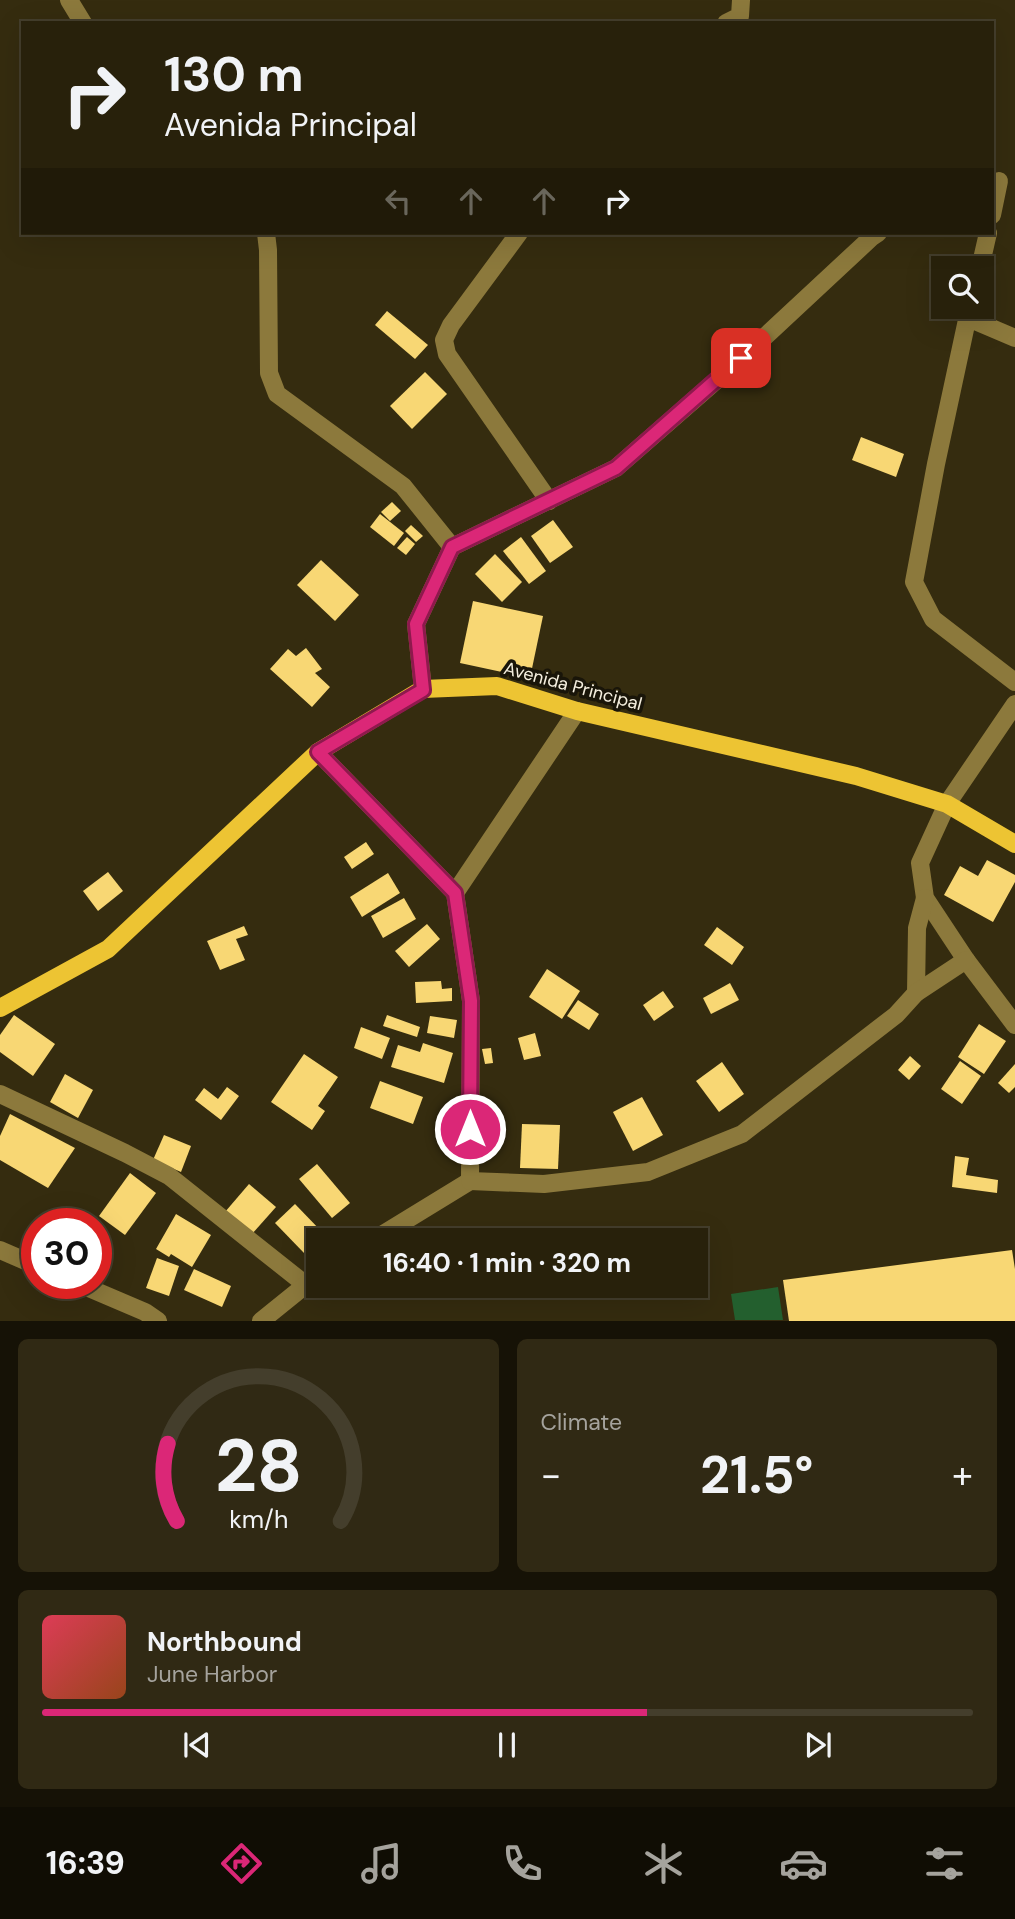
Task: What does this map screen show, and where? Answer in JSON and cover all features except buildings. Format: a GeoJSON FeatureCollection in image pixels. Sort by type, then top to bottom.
{"type":"FeatureCollection","features":[{"type":"Feature","properties":{"kind":"main road","name":"Avenida Principal"},"geometry":{"type":"LineString","coordinates":[[0,1008],[108,949],[318,752],[423,690],[497,686],[577,711],[856,776],[947,804],[1015,844]]}},
{"type":"Feature","properties":{"kind":"street"},"geometry":{"type":"LineString","coordinates":[[69,0],[82,21]]}},
{"type":"Feature","properties":{"kind":"street"},"geometry":{"type":"LineString","coordinates":[[730,21],[740,16],[741,0]]}},
{"type":"Feature","properties":{"kind":"street"},"geometry":{"type":"LineString","coordinates":[[994,208],[1002,179]]}},
{"type":"Feature","properties":{"kind":"street"},"geometry":{"type":"LineString","coordinates":[[266,235],[269,373],[278,394],[403,486],[452,547]]}},
{"type":"Feature","properties":{"kind":"street"},"geometry":{"type":"LineString","coordinates":[[518,235],[451,325],[444,340],[447,354],[549,501]]}},
{"type":"Feature","properties":{"kind":"street"},"geometry":{"type":"LineString","coordinates":[[423,690],[416,624],[452,547],[616,468],[741,358],[872,235]]}},
{"type":"Feature","properties":{"kind":"street"},"geometry":{"type":"LineString","coordinates":[[982,256],[987,235]]}},
{"type":"Feature","properties":{"kind":"street"},"geometry":{"type":"LineString","coordinates":[[967,319],[914,582],[933,619],[1015,682]]}},
{"type":"Feature","properties":{"kind":"street"},"geometry":{"type":"LineString","coordinates":[[981,319],[1015,338]]}},
{"type":"Feature","properties":{"kind":"street"},"geometry":{"type":"LineString","coordinates":[[916,993],[917,928],[925,898],[920,863],[947,804],[1015,704]]}},
{"type":"Feature","properties":{"kind":"street"},"geometry":{"type":"LineString","coordinates":[[455,893],[577,711]]}},
{"type":"Feature","properties":{"kind":"street"},"geometry":{"type":"LineString","coordinates":[[318,752],[455,893],[471,1001],[470,1181]]}},
{"type":"Feature","properties":{"kind":"street"},"geometry":{"type":"LineString","coordinates":[[925,898],[966,960],[1015,1025]]}},
{"type":"Feature","properties":{"kind":"street"},"geometry":{"type":"LineString","coordinates":[[393,1228],[470,1181],[544,1184],[648,1172],[742,1135],[895,1014],[916,993],[966,960]]}},
{"type":"Feature","properties":{"kind":"street"},"geometry":{"type":"LineString","coordinates":[[0,1095],[169,1176],[306,1276]]}},
{"type":"Feature","properties":{"kind":"street"},"geometry":{"type":"LineString","coordinates":[[0,1250],[21,1259]]}},
{"type":"Feature","properties":{"kind":"street"},"geometry":{"type":"LineString","coordinates":[[261,1321],[306,1285]]}},
{"type":"Feature","properties":{"kind":"street"},"geometry":{"type":"LineString","coordinates":[[112,1298],[145,1312],[158,1321]]}},
{"type":"Feature","properties":{"kind":"green space"},"geometry":{"type":"Polygon","coordinates":[[[778,1287],[783,1320],[735,1320],[731,1294],[778,1287]]]}},
{"type":"Feature","properties":{"kind":"route"},"geometry":{"type":"LineString","coordinates":[[470,1129],[471,1001],[455,893],[318,752],[423,690],[416,624],[452,547],[616,468],[741,358]]}}]}
